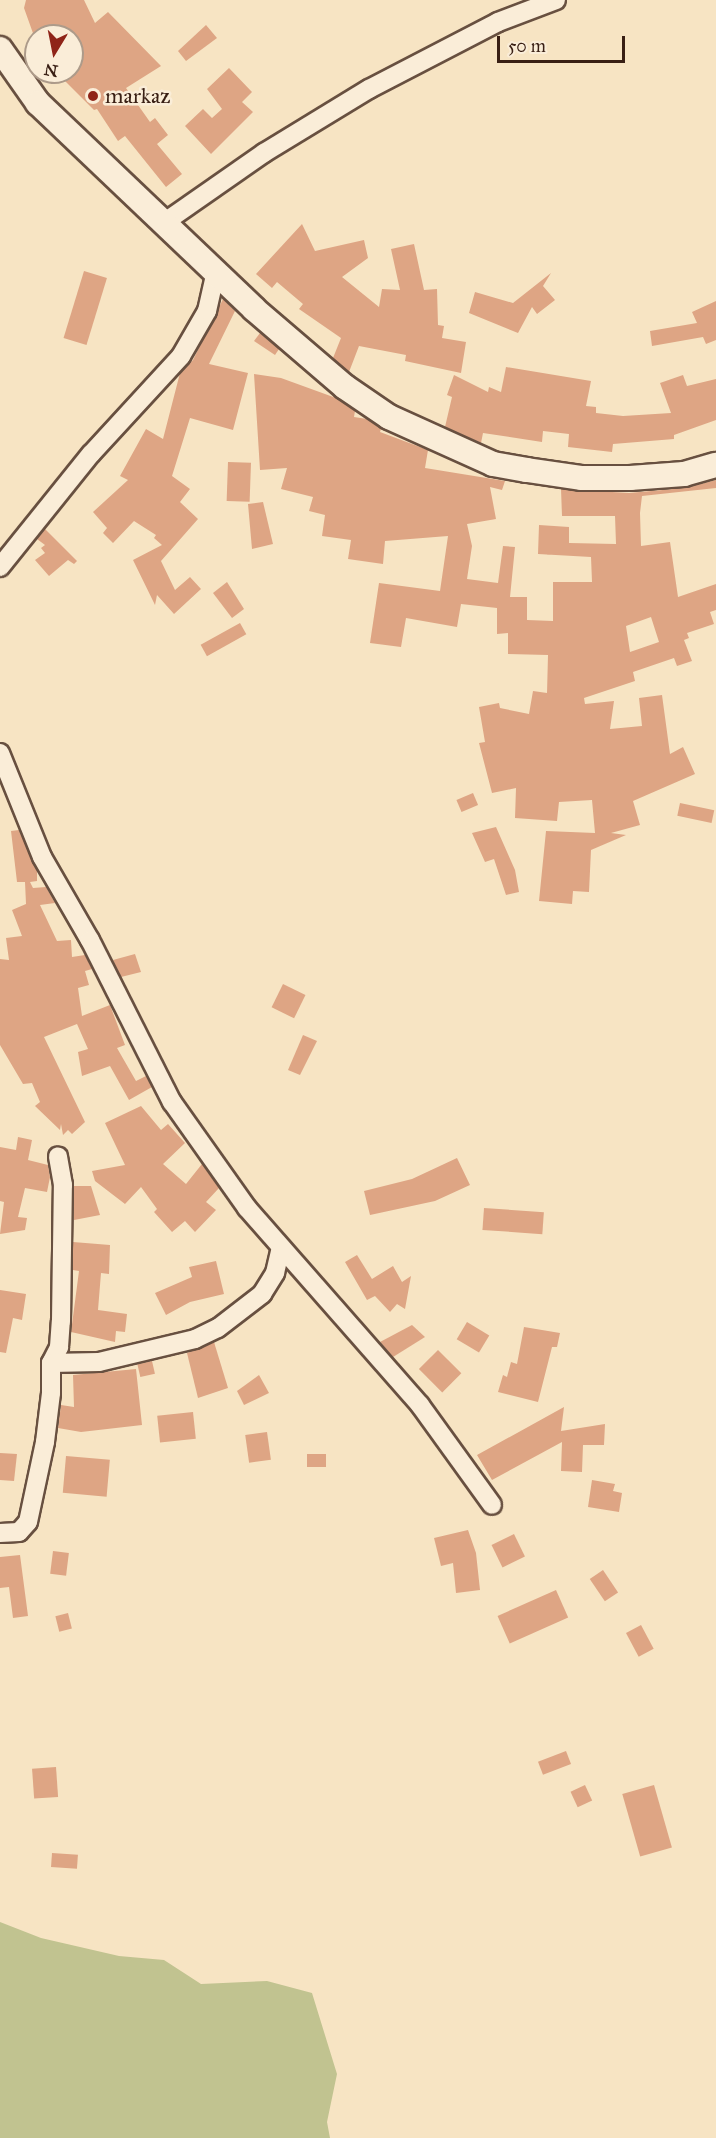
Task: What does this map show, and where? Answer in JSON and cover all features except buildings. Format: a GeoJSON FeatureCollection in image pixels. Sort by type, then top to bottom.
{"type":"FeatureCollection","features":[{"type":"Feature","properties":{"kind":"main road"},"geometry":{"type":"LineString","coordinates":[[0,49],[38,103],[216,271],[345,387],[389,417],[493,464],[582,478],[661,476],[716,465]]}},
{"type":"Feature","properties":{"kind":"street"},"geometry":{"type":"LineString","coordinates":[[165,222],[264,153],[369,89],[491,25],[555,0]]}},
{"type":"Feature","properties":{"kind":"street"},"geometry":{"type":"LineString","coordinates":[[0,567],[91,454],[181,356],[207,311],[216,271]]}},
{"type":"Feature","properties":{"kind":"street"},"geometry":{"type":"LineString","coordinates":[[0,753],[42,857],[90,940],[156,1075],[247,1208],[420,1405],[492,1505]]}},
{"type":"Feature","properties":{"kind":"street"},"geometry":{"type":"LineString","coordinates":[[0,1533],[19,1532],[28,1522],[45,1442],[51,1393],[51,1363],[59,1347],[61,1321],[63,1185],[58,1156]]}},
{"type":"Feature","properties":{"kind":"street"},"geometry":{"type":"LineString","coordinates":[[51,1363],[99,1362],[195,1339],[218,1329],[262,1294],[275,1273],[281,1248]]}},
{"type":"Feature","properties":{"kind":"green space"},"geometry":{"type":"Polygon","coordinates":[[[0,1922],[41,1938],[119,1956],[164,1960],[201,1984],[267,1981],[312,1993],[337,2074],[327,2122],[330,2138],[0,2138],[0,1922]]]}},
{"type":"Feature","properties":{"kind":"place","name":"markaz"},"geometry":{"type":"Point","coordinates":[93,96]}}]}
